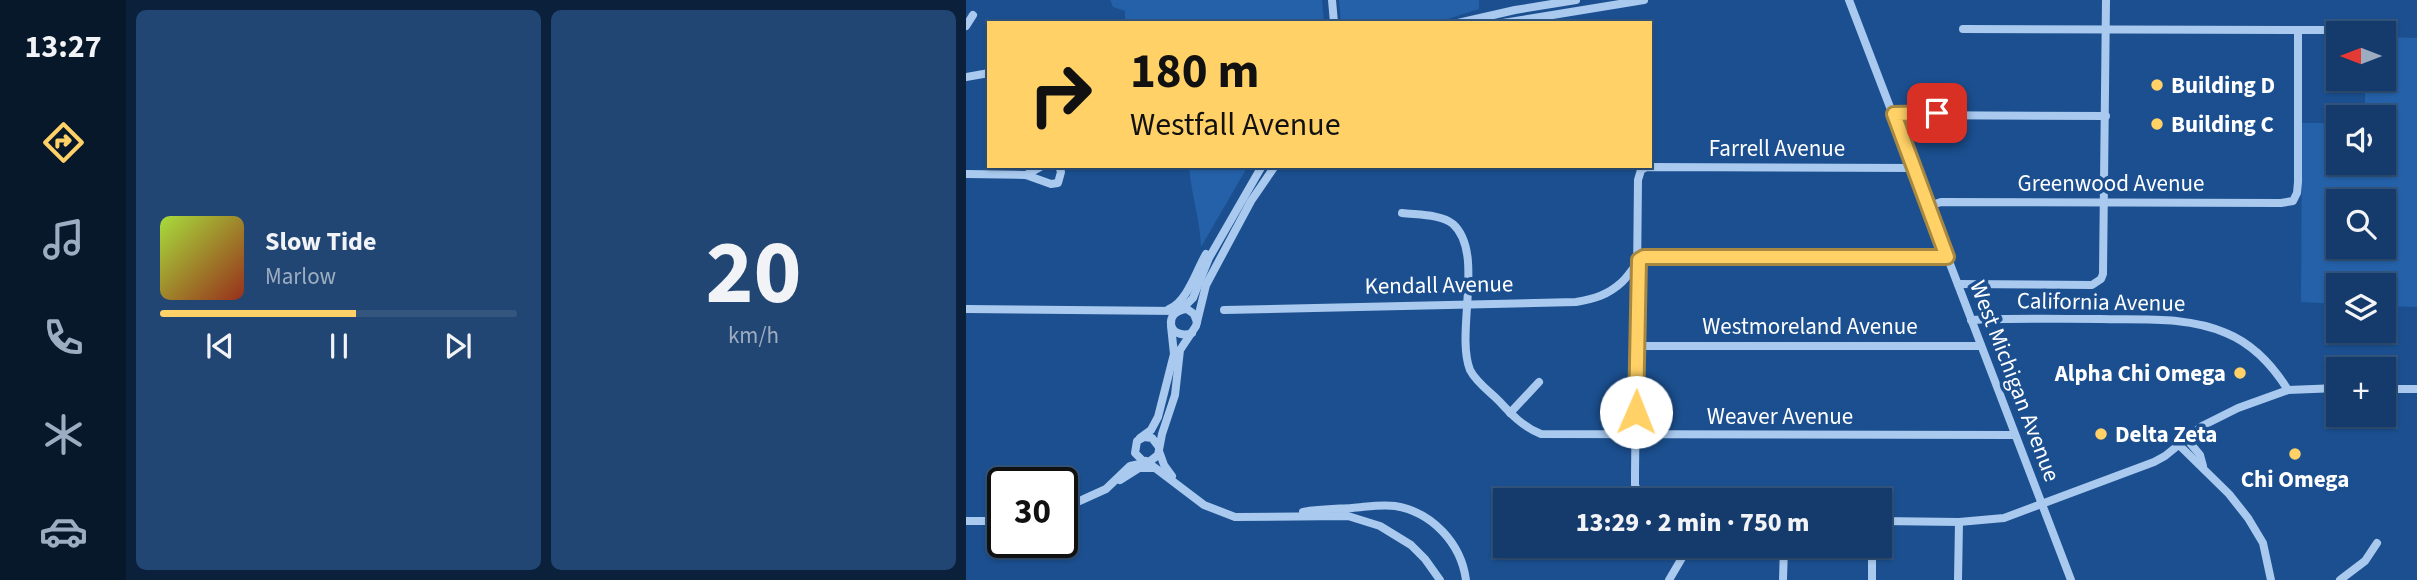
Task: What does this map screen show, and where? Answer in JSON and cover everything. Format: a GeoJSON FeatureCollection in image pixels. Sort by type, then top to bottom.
{"type":"FeatureCollection","features":[{"type":"Feature","properties":{"kind":"street"},"geometry":{"type":"LineString","coordinates":[[1332,0],[1335,21]]}},
{"type":"Feature","properties":{"kind":"street"},"geometry":{"type":"LineString","coordinates":[[1466,21],[1576,0]]}},
{"type":"Feature","properties":{"kind":"street"},"geometry":{"type":"LineString","coordinates":[[1515,21],[1644,0]]}},
{"type":"Feature","properties":{"kind":"street","name":"West Michigan Avenue"},"geometry":{"type":"LineString","coordinates":[[1849,0],[2071,580]]}},
{"type":"Feature","properties":{"kind":"street"},"geometry":{"type":"LineString","coordinates":[[1958,284],[2071,286],[2092,285],[2101,279],[2105,202],[2106,0]]}},
{"type":"Feature","properties":{"kind":"street"},"geometry":{"type":"LineString","coordinates":[[966,26],[973,15]]}},
{"type":"Feature","properties":{"kind":"street"},"geometry":{"type":"LineString","coordinates":[[1964,29],[2325,30]]}},
{"type":"Feature","properties":{"kind":"street","name":"Greenwood Avenue"},"geometry":{"type":"LineString","coordinates":[[1929,206],[1941,202],[2293,201],[2298,185],[2298,30]]}},
{"type":"Feature","properties":{"kind":"street"},"geometry":{"type":"LineString","coordinates":[[966,77],[987,73]]}},
{"type":"Feature","properties":{"kind":"street"},"geometry":{"type":"LineString","coordinates":[[1894,114],[2106,116]]}},
{"type":"Feature","properties":{"kind":"street","name":"Farrell Avenue"},"geometry":{"type":"LineString","coordinates":[[1652,167],[1915,168]]}},
{"type":"Feature","properties":{"kind":"street"},"geometry":{"type":"LineString","coordinates":[[1026,175],[1038,168]]}},
{"type":"Feature","properties":{"kind":"street"},"geometry":{"type":"LineString","coordinates":[[966,174],[1026,175],[1051,184],[1058,183],[1060,168]]}},
{"type":"Feature","properties":{"kind":"street"},"geometry":{"type":"LineString","coordinates":[[1166,310],[1174,308],[1182,300],[1197,268],[1261,168]]}},
{"type":"Feature","properties":{"kind":"street"},"geometry":{"type":"LineString","coordinates":[[1106,489],[1130,466],[1155,458],[1175,395],[1180,350],[1197,322],[1206,285],[1251,201],[1274,168]]}},
{"type":"Feature","properties":{"kind":"street","name":"Farrell Avenue"},"geometry":{"type":"LineString","coordinates":[[1639,260],[1638,180],[1640,170],[1645,168]]}},
{"type":"Feature","properties":{"kind":"street"},"geometry":{"type":"LineString","coordinates":[[1236,208],[1206,263],[1193,298],[1172,317],[1172,363],[1158,417],[1151,430],[1135,445],[1135,453],[1201,503],[1235,517],[1348,516],[1370,522],[1396,534],[1411,545],[1440,580]]}},
{"type":"Feature","properties":{"kind":"street","name":"Weaver Avenue"},"geometry":{"type":"LineString","coordinates":[[1402,213],[1443,219],[1458,229],[1466,247],[1468,303],[1465,345],[1469,367],[1479,382],[1510,413],[1528,428],[1541,433],[2014,435]]}},
{"type":"Feature","properties":{"kind":"street"},"geometry":{"type":"LineString","coordinates":[[1636,488],[1639,260],[1650,256],[1947,257]]}},
{"type":"Feature","properties":{"kind":"street","name":"Kendall Avenue"},"geometry":{"type":"LineString","coordinates":[[1224,310],[1576,302],[1599,297],[1624,281],[1639,260]]}},
{"type":"Feature","properties":{"kind":"street"},"geometry":{"type":"LineString","coordinates":[[966,309],[1180,310],[1191,311],[1197,322]]}},
{"type":"Feature","properties":{"kind":"street","name":"California Avenue"},"geometry":{"type":"LineString","coordinates":[[1972,320],[2154,320],[2199,324],[2226,332],[2251,347],[2268,363],[2288,390]]}},
{"type":"Feature","properties":{"kind":"street"},"geometry":{"type":"LineString","coordinates":[[1171,326],[1180,335],[1192,333]]}},
{"type":"Feature","properties":{"kind":"street","name":"Westmoreland Avenue"},"geometry":{"type":"LineString","coordinates":[[1638,346],[1981,345]]}},
{"type":"Feature","properties":{"kind":"street"},"geometry":{"type":"LineString","coordinates":[[1510,413],[1538,382]]}},
{"type":"Feature","properties":{"kind":"street"},"geometry":{"type":"LineString","coordinates":[[1892,521],[1959,522],[2004,518],[2154,462],[2212,420],[2288,390],[2326,388]]}},
{"type":"Feature","properties":{"kind":"street"},"geometry":{"type":"LineString","coordinates":[[2396,389],[2417,389]]}},
{"type":"Feature","properties":{"kind":"street"},"geometry":{"type":"LineString","coordinates":[[1140,438],[1152,438],[1164,465],[1181,486]]}},
{"type":"Feature","properties":{"kind":"street"},"geometry":{"type":"LineString","coordinates":[[2186,438],[2200,455],[2203,466]]}},
{"type":"Feature","properties":{"kind":"street"},"geometry":{"type":"LineString","coordinates":[[2179,445],[2230,494],[2256,530],[2267,557],[2271,580]]}},
{"type":"Feature","properties":{"kind":"street"},"geometry":{"type":"LineString","coordinates":[[1078,502],[1106,489],[1139,468],[1150,467],[1157,470]]}},
{"type":"Feature","properties":{"kind":"street"},"geometry":{"type":"LineString","coordinates":[[1251,518],[1380,506],[1394,506],[1412,511],[1426,516],[1455,547],[1463,565],[1465,580]]}},
{"type":"Feature","properties":{"kind":"street"},"geometry":{"type":"LineString","coordinates":[[966,521],[987,521]]}},
{"type":"Feature","properties":{"kind":"street"},"geometry":{"type":"LineString","coordinates":[[1958,580],[1959,522]]}},
{"type":"Feature","properties":{"kind":"street"},"geometry":{"type":"LineString","coordinates":[[2340,580],[2365,561],[2377,543]]}},
{"type":"Feature","properties":{"kind":"street"},"geometry":{"type":"LineString","coordinates":[[1670,580],[1682,558]]}},
{"type":"Feature","properties":{"kind":"street"},"geometry":{"type":"LineString","coordinates":[[1783,580],[1784,558]]}},
{"type":"Feature","properties":{"kind":"street"},"geometry":{"type":"LineString","coordinates":[[1872,558],[1872,580]]}},
{"type":"Feature","properties":{"kind":"shaded area"},"geometry":{"type":"Polygon","coordinates":[[[1110,0],[1322,0],[1324,21],[1125,21],[1125,11],[1113,7],[1110,0]]]}},
{"type":"Feature","properties":{"kind":"shaded area"},"geometry":{"type":"Polygon","coordinates":[[[1339,0],[1479,0],[1479,9],[1441,21],[1341,21],[1339,0]]]}},
{"type":"Feature","properties":{"kind":"shaded area"},"geometry":{"type":"Polygon","coordinates":[[[2396,37],[2417,38],[2417,307],[2396,306],[2396,273],[2326,273],[2326,303],[2301,302],[2302,123],[2326,123],[2326,175],[2396,175],[2396,105],[2365,105],[2365,91],[2396,91],[2396,37]]]}},
{"type":"Feature","properties":{"kind":"shaded area"},"geometry":{"type":"Polygon","coordinates":[[[1189,168],[1247,168],[1201,247],[1199,226],[1189,168]]]}},
{"type":"Feature","properties":{"kind":"place","name":"Building D"},"geometry":{"type":"Point","coordinates":[2157,85]}},
{"type":"Feature","properties":{"kind":"place","name":"Building C"},"geometry":{"type":"Point","coordinates":[2157,124]}},
{"type":"Feature","properties":{"kind":"place","name":"Alpha Chi Omega"},"geometry":{"type":"Point","coordinates":[2240,373]}},
{"type":"Feature","properties":{"kind":"place","name":"Delta Zeta"},"geometry":{"type":"Point","coordinates":[2101,434]}},
{"type":"Feature","properties":{"kind":"place","name":"Chi Omega"},"geometry":{"type":"Point","coordinates":[2295,454]}},
{"type":"Feature","properties":{"kind":"route"},"geometry":{"type":"LineString","coordinates":[[1636,412],[1639,260],[1644,257],[1947,257],[1894,114],[1937,113]]}}]}
